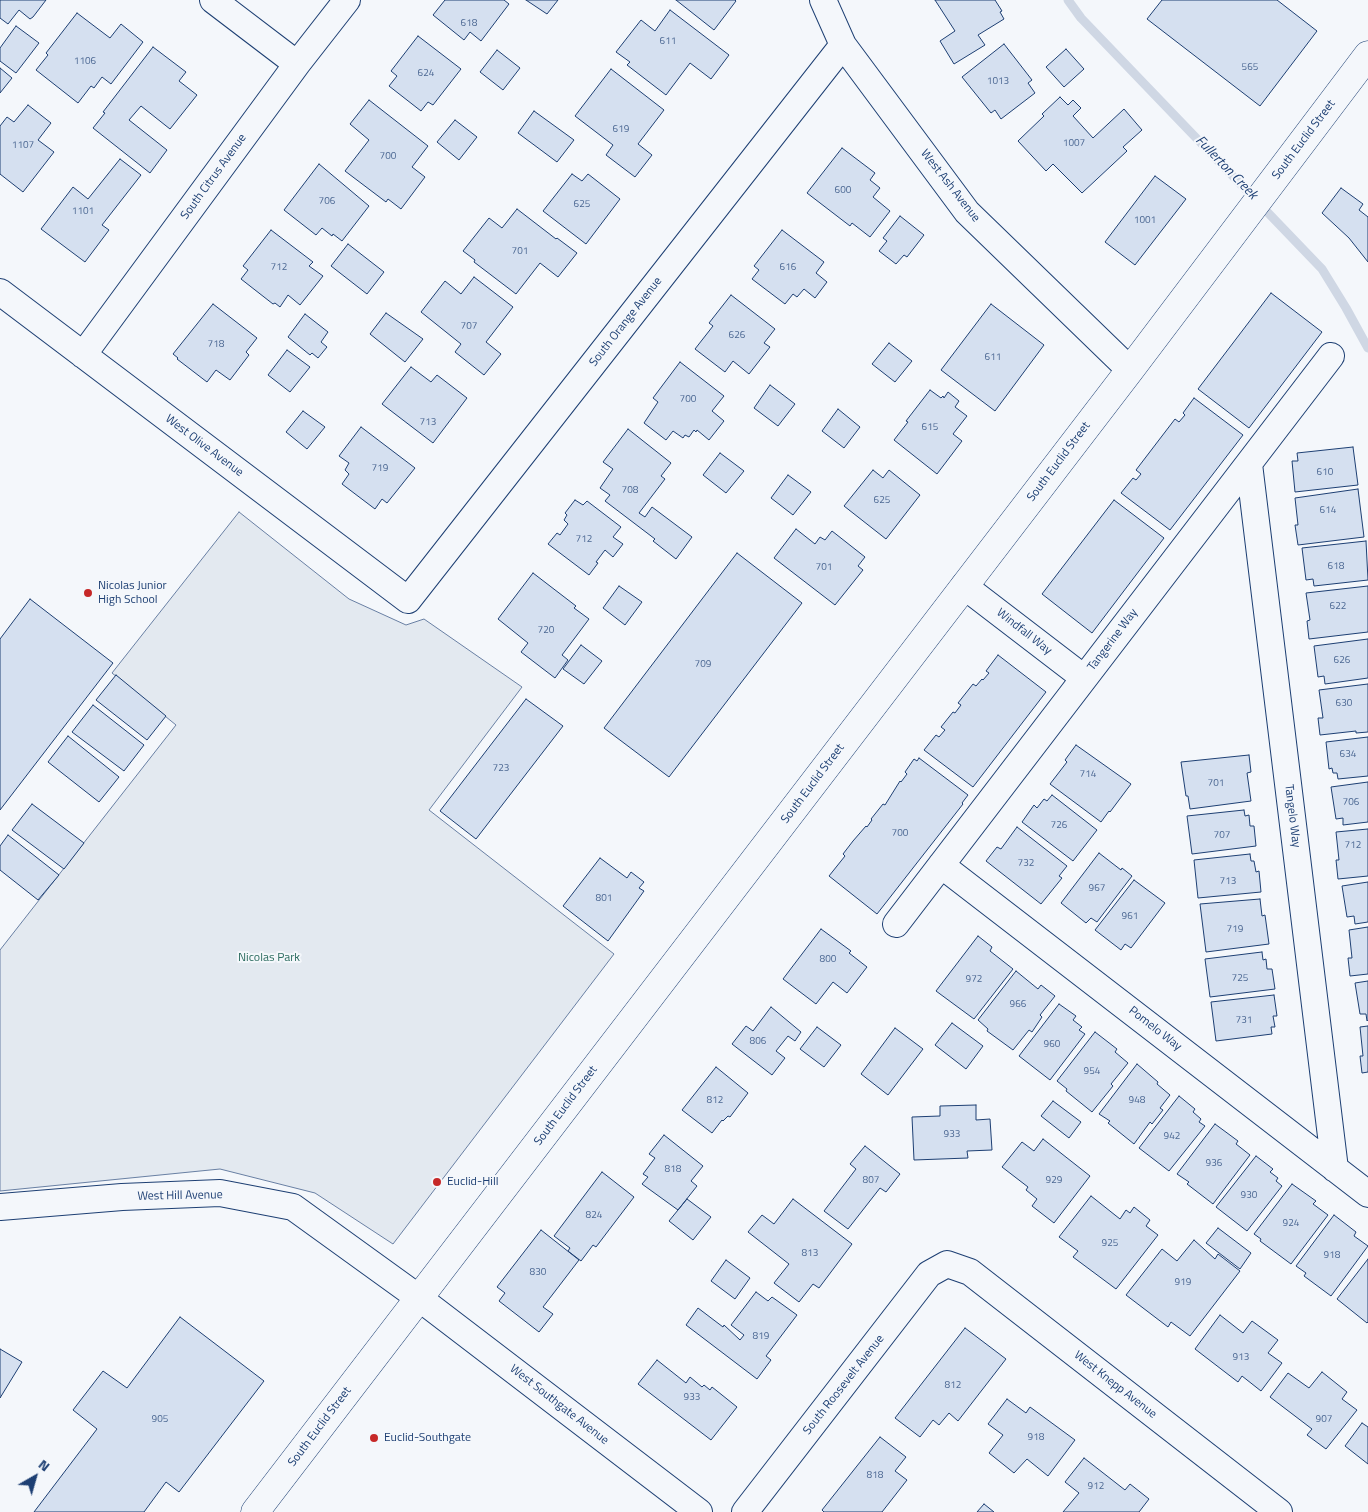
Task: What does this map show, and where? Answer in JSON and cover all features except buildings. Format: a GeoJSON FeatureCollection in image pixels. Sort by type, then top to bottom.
{"type":"FeatureCollection","features":[{"type":"Feature","properties":{"kind":"main road","name":"South Euclid Street"},"geometry":{"type":"LineString","coordinates":[[256,1512],[1130,370],[1368,55]]}},
{"type":"Feature","properties":{"kind":"street"},"geometry":{"type":"LineString","coordinates":[[213,0],[297,64]]}},
{"type":"Feature","properties":{"kind":"street","name":"South Citrus Avenue"},"geometry":{"type":"LineString","coordinates":[[83,356],[297,64],[347,0]]}},
{"type":"Feature","properties":{"kind":"street","name":"West Ash Avenue"},"geometry":{"type":"LineString","coordinates":[[823,0],[843,44],[967,212],[1130,370]]}},
{"type":"Feature","properties":{"kind":"street","name":"South Orange Avenue"},"geometry":{"type":"LineString","coordinates":[[408,600],[843,44]]}},
{"type":"Feature","properties":{"kind":"street","name":"West Olive Avenue"},"geometry":{"type":"LineString","coordinates":[[0,292],[408,600]]}},
{"type":"Feature","properties":{"kind":"street","name":"Tangerine Way"},"geometry":{"type":"LineString","coordinates":[[896,924],[1331,356]]}},
{"type":"Feature","properties":{"kind":"street","name":"Tangelo Way"},"geometry":{"type":"LineString","coordinates":[[1248,464],[1335,1169]]}},
{"type":"Feature","properties":{"kind":"street","name":"Windfall Way"},"geometry":{"type":"LineString","coordinates":[[964,586],[1084,678]]}},
{"type":"Feature","properties":{"kind":"street","name":"Pomelo Way"},"geometry":{"type":"LineString","coordinates":[[941,865],[1368,1194]]}},
{"type":"Feature","properties":{"kind":"street","name":"West Hill Avenue"},"geometry":{"type":"LineString","coordinates":[[0,1207],[220,1193],[294,1207],[419,1298]]}},
{"type":"Feature","properties":{"kind":"street","name":"South Roosevelt Avenue"},"geometry":{"type":"LineString","coordinates":[[745,1512],[930,1274],[947,1264]]}},
{"type":"Feature","properties":{"kind":"street","name":"West Knepp Avenue"},"geometry":{"type":"LineString","coordinates":[[947,1264],[970,1272],[1279,1512]]}},
{"type":"Feature","properties":{"kind":"street","name":"West Southgate Avenue"},"geometry":{"type":"LineString","coordinates":[[419,1298],[698,1512]]}},
{"type":"Feature","properties":{"kind":"green space","name":"Nicolas Park"},"geometry":{"type":"Polygon","coordinates":[[[239,512],[349,599],[406,625],[424,619],[522,687],[429,810],[614,954],[393,1244],[315,1193],[220,1169],[0,1191],[0,950],[176,725],[112,673],[239,512]]]}},
{"type":"Feature","properties":{"kind":"waterway","name":"Fullerton Creek"},"geometry":{"type":"LineString","coordinates":[[1068,0],[1081,18],[1322,269],[1368,348]]}},
{"type":"Feature","properties":{"kind":"place","name":"Nicolas Junior High School"},"geometry":{"type":"Point","coordinates":[88,593]}},
{"type":"Feature","properties":{"kind":"place","name":"Euclid-Hill"},"geometry":{"type":"Point","coordinates":[437,1182]}},
{"type":"Feature","properties":{"kind":"place","name":"Euclid-Southgate"},"geometry":{"type":"Point","coordinates":[374,1438]}}]}
